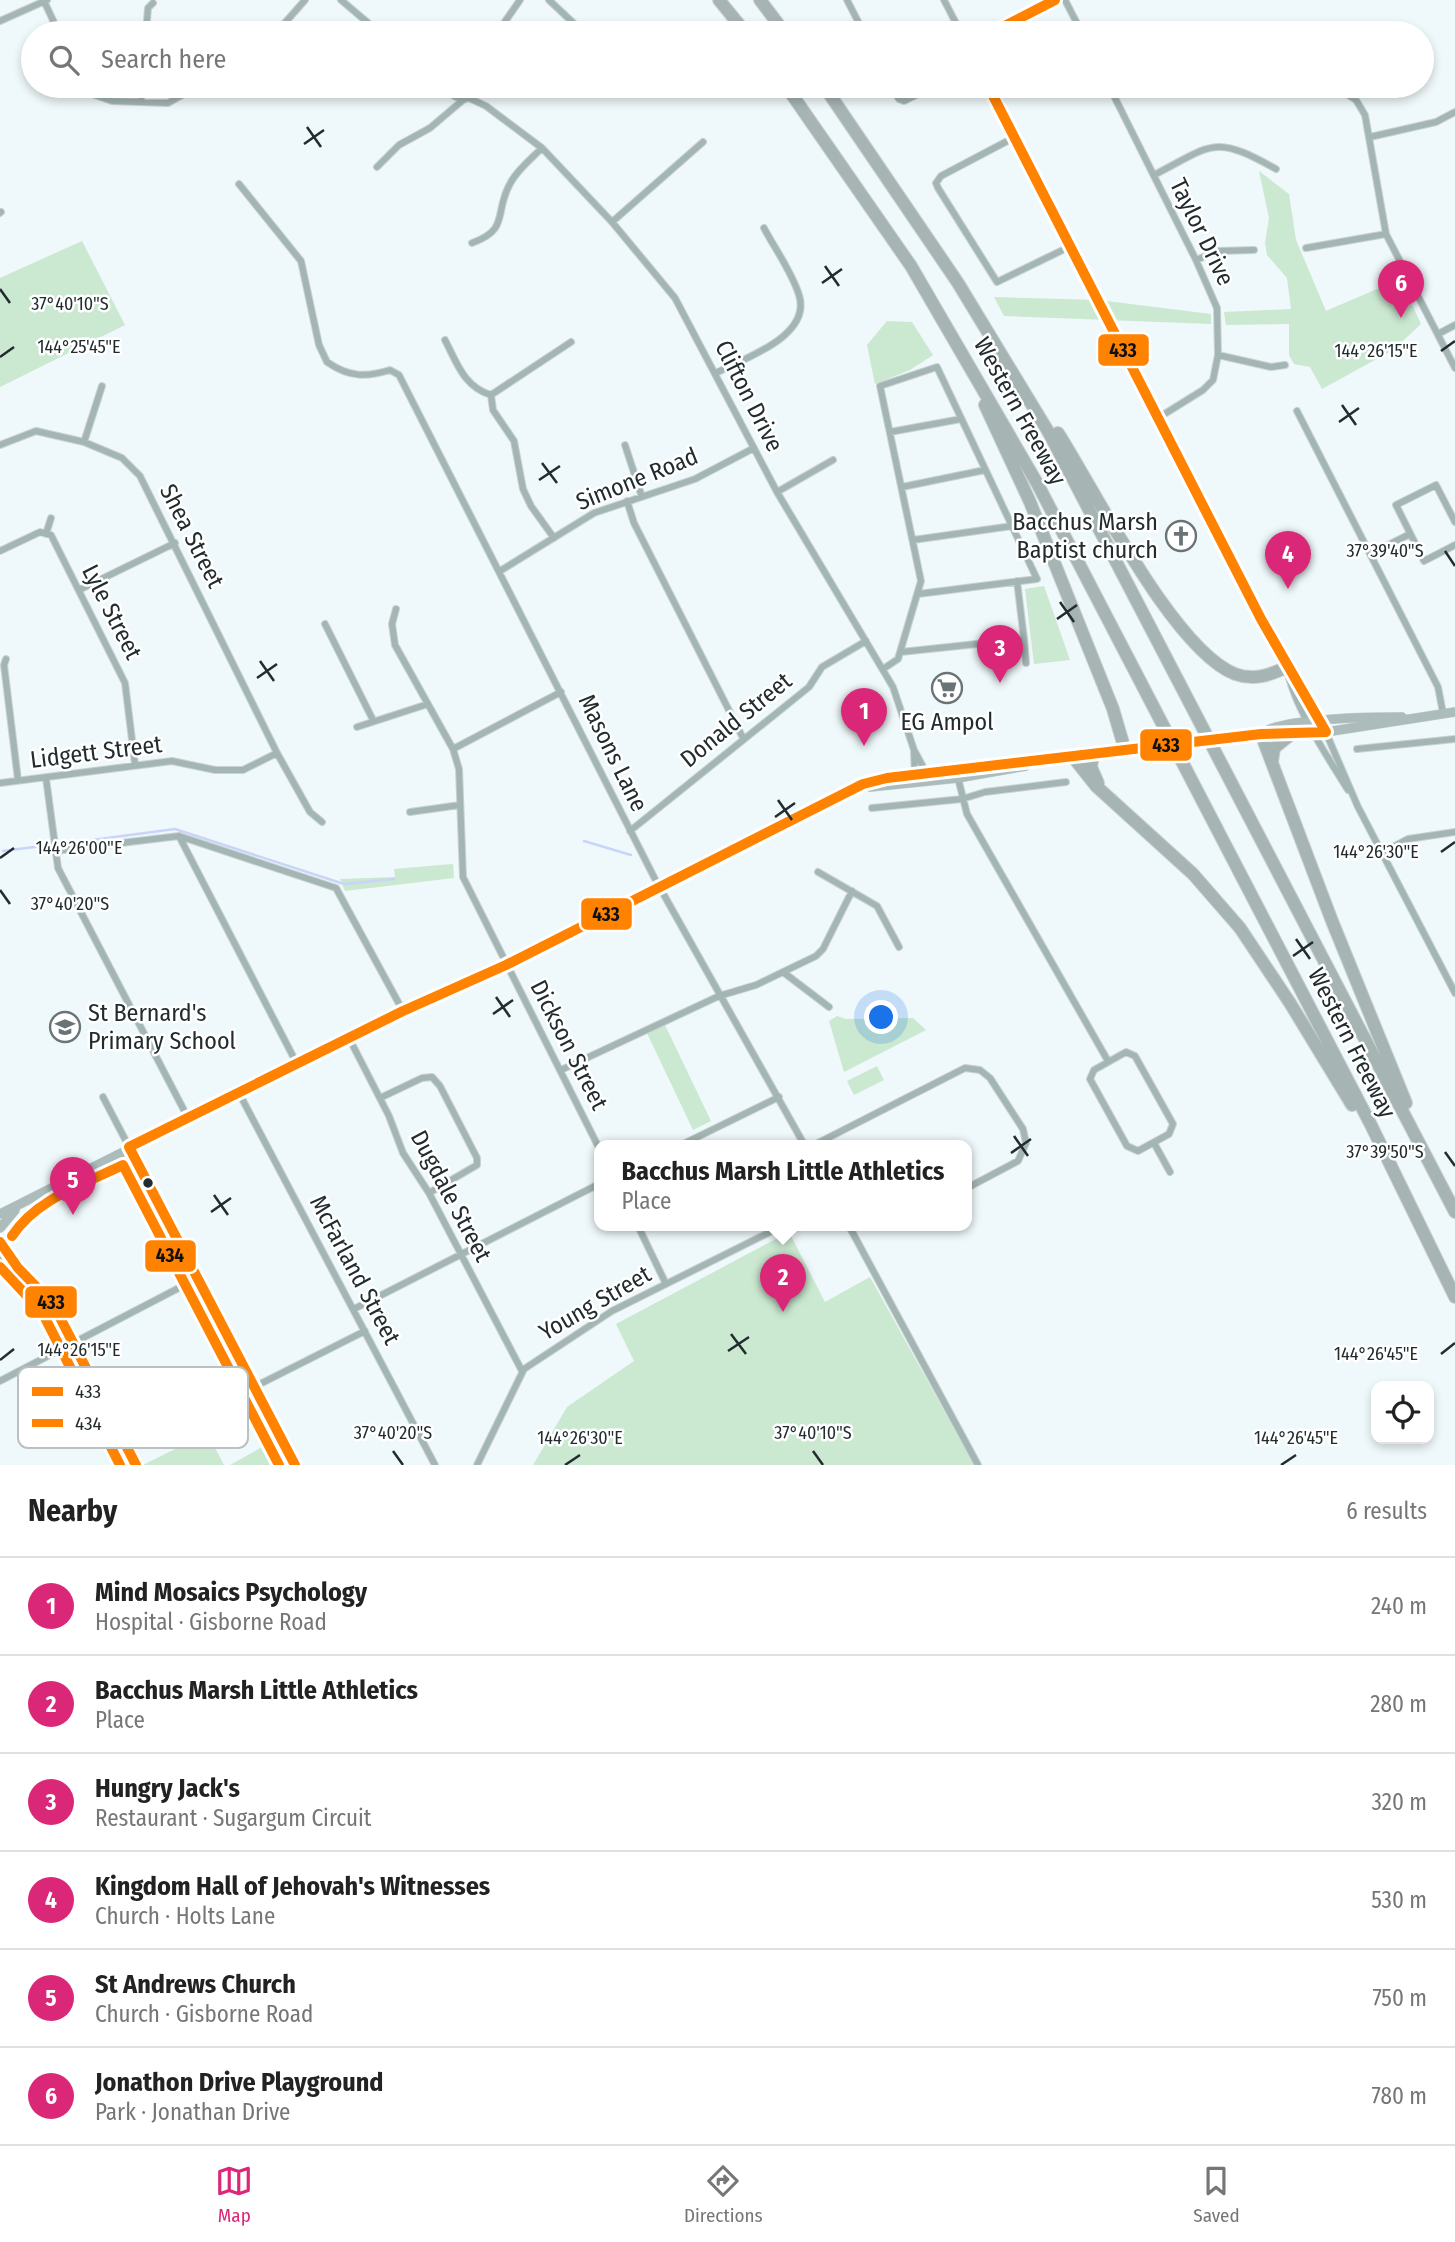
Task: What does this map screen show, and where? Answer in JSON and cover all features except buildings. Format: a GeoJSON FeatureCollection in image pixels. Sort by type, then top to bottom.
{"type":"FeatureCollection","features":[{"type":"Feature","properties":{"kind":"highway"},"geometry":{"type":"LineString","coordinates":[[719,0],[736,21]]}},
{"type":"Feature","properties":{"kind":"highway"},"geometry":{"type":"LineString","coordinates":[[760,0],[776,21]]}},
{"type":"Feature","properties":{"kind":"highway","name":"Western Freeway"},"geometry":{"type":"LineString","coordinates":[[795,98],[854,180],[933,302],[1053,513],[1404,1189],[1455,1297]]}},
{"type":"Feature","properties":{"kind":"highway","name":"Western Freeway"},"geometry":{"type":"LineString","coordinates":[[833,98],[888,175],[995,340],[1094,514],[1455,1212]]}},
{"type":"Feature","properties":{"kind":"highway"},"geometry":{"type":"LineString","coordinates":[[933,302],[1030,502],[1113,709],[1125,750]]}},
{"type":"Feature","properties":{"kind":"highway"},"geometry":{"type":"LineString","coordinates":[[995,340],[1071,454],[1160,598],[1188,636],[1214,661],[1234,673],[1255,677],[1287,667]]}},
{"type":"Feature","properties":{"kind":"highway"},"geometry":{"type":"LineString","coordinates":[[1262,734],[1367,1010],[1455,1212]]}},
{"type":"Feature","properties":{"kind":"highway"},"geometry":{"type":"LineString","coordinates":[[1272,763],[1274,748],[1290,735]]}},
{"type":"Feature","properties":{"kind":"highway"},"geometry":{"type":"LineString","coordinates":[[1093,755],[1093,773],[1106,794]]}},
{"type":"Feature","properties":{"kind":"highway"},"geometry":{"type":"LineString","coordinates":[[1073,757],[1078,767],[1173,854],[1240,928],[1290,1003],[1404,1189]]}},
{"type":"Feature","properties":{"kind":"main road"},"geometry":{"type":"LineString","coordinates":[[0,1214],[349,1038],[660,889],[846,791],[1125,750],[1262,734],[1270,736],[1326,732],[1455,712]]}},
{"type":"Feature","properties":{"kind":"main road"},"geometry":{"type":"LineString","coordinates":[[1262,734],[1270,728],[1310,722],[1416,717]]}},
{"type":"Feature","properties":{"kind":"main road"},"geometry":{"type":"LineString","coordinates":[[0,1228],[8,1216],[36,1194]]}},
{"type":"Feature","properties":{"kind":"street"},"geometry":{"type":"LineString","coordinates":[[287,21],[305,0]]}},
{"type":"Feature","properties":{"kind":"street"},"geometry":{"type":"LineString","coordinates":[[505,21],[520,0]]}},
{"type":"Feature","properties":{"kind":"street"},"geometry":{"type":"LineString","coordinates":[[549,0],[571,21]]}},
{"type":"Feature","properties":{"kind":"street"},"geometry":{"type":"LineString","coordinates":[[847,0],[858,21]]}},
{"type":"Feature","properties":{"kind":"street"},"geometry":{"type":"LineString","coordinates":[[944,0],[955,21]]}},
{"type":"Feature","properties":{"kind":"street"},"geometry":{"type":"LineString","coordinates":[[1014,21],[1055,0]]}},
{"type":"Feature","properties":{"kind":"street"},"geometry":{"type":"LineString","coordinates":[[1065,0],[1076,21]]}},
{"type":"Feature","properties":{"kind":"street"},"geometry":{"type":"LineString","coordinates":[[0,21],[46,1],[54,21]]}},
{"type":"Feature","properties":{"kind":"street"},"geometry":{"type":"LineString","coordinates":[[343,1],[366,21]]}},
{"type":"Feature","properties":{"kind":"street"},"geometry":{"type":"LineString","coordinates":[[147,21],[148,8],[153,3]]}},
{"type":"Feature","properties":{"kind":"street"},"geometry":{"type":"LineString","coordinates":[[100,98],[141,102],[176,101],[180,98]]}},
{"type":"Feature","properties":{"kind":"street"},"geometry":{"type":"LineString","coordinates":[[141,98],[141,102]]}},
{"type":"Feature","properties":{"kind":"street"},"geometry":{"type":"LineString","coordinates":[[445,114],[448,98]]}},
{"type":"Feature","properties":{"kind":"street","name":"Clifton Drive"},"geometry":{"type":"LineString","coordinates":[[481,98],[486,106]]}},
{"type":"Feature","properties":{"kind":"street"},"geometry":{"type":"LineString","coordinates":[[994,98],[1287,667],[1297,678],[1321,721],[1358,807]]}},
{"type":"Feature","properties":{"kind":"street","name":"Taylor Drive"},"geometry":{"type":"LineString","coordinates":[[1116,98],[1217,308],[1218,355],[1213,380],[1203,390],[1158,418]]}},
{"type":"Feature","properties":{"kind":"street"},"geometry":{"type":"LineString","coordinates":[[1354,98],[1360,106],[1370,137],[1386,234],[1455,368]]}},
{"type":"Feature","properties":{"kind":"street"},"geometry":{"type":"LineString","coordinates":[[377,167],[399,145],[430,128],[466,99]]}},
{"type":"Feature","properties":{"kind":"street","name":"Clifton Drive"},"geometry":{"type":"LineString","coordinates":[[466,99],[486,106],[542,148],[612,222],[675,298],[777,492],[883,669],[904,712],[914,750]]}},
{"type":"Feature","properties":{"kind":"street"},"geometry":{"type":"LineString","coordinates":[[1370,137],[1436,122],[1455,112]]}},
{"type":"Feature","properties":{"kind":"street"},"geometry":{"type":"LineString","coordinates":[[1015,137],[941,176],[936,183],[938,188],[997,282],[1071,246]]}},
{"type":"Feature","properties":{"kind":"street"},"geometry":{"type":"LineString","coordinates":[[612,222],[703,142]]}},
{"type":"Feature","properties":{"kind":"street"},"geometry":{"type":"LineString","coordinates":[[1154,175],[1217,145],[1241,150],[1276,169]]}},
{"type":"Feature","properties":{"kind":"street"},"geometry":{"type":"LineString","coordinates":[[472,243],[490,237],[497,229],[503,200],[512,180],[542,148]]}},
{"type":"Feature","properties":{"kind":"street","name":"Masons Lane"},"geometry":{"type":"LineString","coordinates":[[239,184],[301,261],[319,345],[327,362],[365,376],[396,372],[500,571],[660,889],[802,1140]]}},
{"type":"Feature","properties":{"kind":"street"},"geometry":{"type":"LineString","coordinates":[[716,373],[788,335],[797,324],[801,310],[799,295],[764,228]]}},
{"type":"Feature","properties":{"kind":"street"},"geometry":{"type":"LineString","coordinates":[[1306,248],[1386,234]]}},
{"type":"Feature","properties":{"kind":"street"},"geometry":{"type":"LineString","coordinates":[[1196,260],[1218,251],[1254,250]]}},
{"type":"Feature","properties":{"kind":"street"},"geometry":{"type":"LineString","coordinates":[[1438,334],[1455,325]]}},
{"type":"Feature","properties":{"kind":"street"},"geometry":{"type":"LineString","coordinates":[[445,340],[467,382],[476,391],[491,395],[570,342]]}},
{"type":"Feature","properties":{"kind":"street"},"geometry":{"type":"LineString","coordinates":[[1218,355],[1271,367],[1285,365]]}},
{"type":"Feature","properties":{"kind":"street"},"geometry":{"type":"LineString","coordinates":[[883,669],[898,659],[921,581],[880,386],[937,367],[1037,579],[918,594]]}},
{"type":"Feature","properties":{"kind":"street"},"geometry":{"type":"LineString","coordinates":[[84,442],[102,386]]}},
{"type":"Feature","properties":{"kind":"street"},"geometry":{"type":"LineString","coordinates":[[491,395],[493,410],[514,441],[527,498],[554,538]]}},
{"type":"Feature","properties":{"kind":"street"},"geometry":{"type":"LineString","coordinates":[[1297,411],[1438,687],[1443,713]]}},
{"type":"Feature","properties":{"kind":"street"},"geometry":{"type":"LineString","coordinates":[[890,432],[961,419]]}},
{"type":"Feature","properties":{"kind":"street","name":"Shea Street"},"geometry":{"type":"LineString","coordinates":[[0,445],[36,431],[84,442],[122,458],[140,476],[277,754],[310,812],[322,822]]}},
{"type":"Feature","properties":{"kind":"street"},"geometry":{"type":"LineString","coordinates":[[625,445],[642,497]]}},
{"type":"Feature","properties":{"kind":"street","name":"Simone Road"},"geometry":{"type":"LineString","coordinates":[[500,571],[594,513],[695,479],[754,448]]}},
{"type":"Feature","properties":{"kind":"street"},"geometry":{"type":"LineString","coordinates":[[777,492],[833,460]]}},
{"type":"Feature","properties":{"kind":"street"},"geometry":{"type":"LineString","coordinates":[[902,487],[985,470]]}},
{"type":"Feature","properties":{"kind":"street"},"geometry":{"type":"LineString","coordinates":[[1455,522],[1436,485],[1396,505],[1424,561],[1455,545]]}},
{"type":"Feature","properties":{"kind":"street"},"geometry":{"type":"LineString","coordinates":[[627,501],[638,531],[743,738]]}},
{"type":"Feature","properties":{"kind":"street"},"geometry":{"type":"LineString","coordinates":[[0,551],[31,535],[40,532],[46,534],[51,518]]}},
{"type":"Feature","properties":{"kind":"street"},"geometry":{"type":"LineString","coordinates":[[913,540],[1012,526]]}},
{"type":"Feature","properties":{"kind":"street","name":"Lyle Street"},"geometry":{"type":"LineString","coordinates":[[46,534],[51,535],[125,683],[135,764]]}},
{"type":"Feature","properties":{"kind":"street"},"geometry":{"type":"LineString","coordinates":[[1370,554],[1410,534]]}},
{"type":"Feature","properties":{"kind":"street"},"geometry":{"type":"LineString","coordinates":[[79,590],[175,543]]}},
{"type":"Feature","properties":{"kind":"street"},"geometry":{"type":"LineString","coordinates":[[1017,582],[1026,663]]}},
{"type":"Feature","properties":{"kind":"street","name":"Dickson Street"},"geometry":{"type":"LineString","coordinates":[[396,608],[392,624],[395,645],[453,749],[459,769],[463,877],[595,1140]]}},
{"type":"Feature","properties":{"kind":"street"},"geometry":{"type":"LineString","coordinates":[[324,624],[373,720]]}},
{"type":"Feature","properties":{"kind":"street"},"geometry":{"type":"LineString","coordinates":[[901,652],[1024,639]]}},
{"type":"Feature","properties":{"kind":"street","name":"Donald Street"},"geometry":{"type":"LineString","coordinates":[[630,831],[809,687],[822,667],[866,641]]}},
{"type":"Feature","properties":{"kind":"street"},"geometry":{"type":"LineString","coordinates":[[6,659],[4,665],[18,780]]}},
{"type":"Feature","properties":{"kind":"street"},"geometry":{"type":"LineString","coordinates":[[1287,667],[1290,682],[1315,733],[1358,807],[1455,993]]}},
{"type":"Feature","properties":{"kind":"street"},"geometry":{"type":"LineString","coordinates":[[453,749],[561,692]]}},
{"type":"Feature","properties":{"kind":"street"},"geometry":{"type":"LineString","coordinates":[[357,727],[428,704]]}},
{"type":"Feature","properties":{"kind":"street"},"geometry":{"type":"LineString","coordinates":[[1357,748],[1455,739]]}},
{"type":"Feature","properties":{"kind":"street"},"geometry":{"type":"LineString","coordinates":[[914,750],[927,778]]}},
{"type":"Feature","properties":{"kind":"street"},"geometry":{"type":"LineString","coordinates":[[914,750],[916,779]]}},
{"type":"Feature","properties":{"kind":"street","name":"Lidgett Street"},"geometry":{"type":"LineString","coordinates":[[0,783],[172,761],[215,771],[243,770],[277,754]]}},
{"type":"Feature","properties":{"kind":"street"},"geometry":{"type":"LineString","coordinates":[[958,775],[967,814],[1108,1061]]}},
{"type":"Feature","properties":{"kind":"street"},"geometry":{"type":"LineString","coordinates":[[46,778],[58,867],[188,1118]]}},
{"type":"Feature","properties":{"kind":"street"},"geometry":{"type":"LineString","coordinates":[[873,808],[962,799],[985,792],[1066,782]]}},
{"type":"Feature","properties":{"kind":"street"},"geometry":{"type":"LineString","coordinates":[[410,812],[460,805]]}},
{"type":"Feature","properties":{"kind":"street"},"geometry":{"type":"LineString","coordinates":[[1382,853],[1408,839],[1455,832]]}},
{"type":"Feature","properties":{"kind":"street"},"geometry":{"type":"LineString","coordinates":[[55,851],[179,836],[336,888],[404,1011]]}},
{"type":"Feature","properties":{"kind":"street"},"geometry":{"type":"LineString","coordinates":[[179,836],[297,1064]]}},
{"type":"Feature","properties":{"kind":"street"},"geometry":{"type":"LineString","coordinates":[[818,872],[877,906],[899,947]]}},
{"type":"Feature","properties":{"kind":"street"},"geometry":{"type":"LineString","coordinates":[[561,1070],[719,996],[756,985],[816,956],[823,949],[852,891]]}},
{"type":"Feature","properties":{"kind":"street"},"geometry":{"type":"LineString","coordinates":[[783,972],[829,1007]]}},
{"type":"Feature","properties":{"kind":"street"},"geometry":{"type":"LineString","coordinates":[[1447,976],[1455,972]]}},
{"type":"Feature","properties":{"kind":"street","name":"Dugdale Street"},"geometry":{"type":"LineString","coordinates":[[349,1038],[380,1098],[403,1153],[429,1194],[522,1371]]}},
{"type":"Feature","properties":{"kind":"street"},"geometry":{"type":"LineString","coordinates":[[1124,1052],[1132,1054],[1173,1124],[1169,1135],[1154,1143],[1138,1151],[1127,1146],[1090,1079],[1094,1070],[1124,1052]]}},
{"type":"Feature","properties":{"kind":"street"},"geometry":{"type":"LineString","coordinates":[[824,1140],[965,1068],[980,1070],[997,1088],[1023,1129],[1026,1143],[1018,1161],[972,1185]]}},
{"type":"Feature","properties":{"kind":"street"},"geometry":{"type":"LineString","coordinates":[[380,1098],[422,1078],[432,1077],[440,1086],[477,1158],[477,1165],[429,1194]]}},
{"type":"Feature","properties":{"kind":"street","name":"McFarland Street"},"geometry":{"type":"LineString","coordinates":[[239,1093],[435,1465]]}},
{"type":"Feature","properties":{"kind":"street"},"geometry":{"type":"LineString","coordinates":[[103,1097],[244,1367]]}},
{"type":"Feature","properties":{"kind":"street"},"geometry":{"type":"LineString","coordinates":[[690,1140],[779,1097]]}},
{"type":"Feature","properties":{"kind":"street"},"geometry":{"type":"LineString","coordinates":[[1154,1143],[1170,1172]]}},
{"type":"Feature","properties":{"kind":"street"},"geometry":{"type":"LineString","coordinates":[[354,1309],[594,1187]]}},
{"type":"Feature","properties":{"kind":"street"},"geometry":{"type":"LineString","coordinates":[[640,1231],[666,1284]]}},
{"type":"Feature","properties":{"kind":"street","name":"Young Street"},"geometry":{"type":"LineString","coordinates":[[477,1465],[522,1371],[582,1329],[772,1231]]}},
{"type":"Feature","properties":{"kind":"street"},"geometry":{"type":"LineString","coordinates":[[852,1231],[978,1465]]}},
{"type":"Feature","properties":{"kind":"street"},"geometry":{"type":"LineString","coordinates":[[0,1242],[18,1268],[53,1304],[86,1367]]}},
{"type":"Feature","properties":{"kind":"street"},"geometry":{"type":"LineString","coordinates":[[0,1257],[18,1268]]}},
{"type":"Feature","properties":{"kind":"street"},"geometry":{"type":"LineString","coordinates":[[27,1367],[198,1278]]}},
{"type":"Feature","properties":{"kind":"street"},"geometry":{"type":"LineString","coordinates":[[254,1387],[365,1331]]}},
{"type":"Feature","properties":{"kind":"street"},"geometry":{"type":"LineString","coordinates":[[0,1381],[18,1372]]}},
{"type":"Feature","properties":{"kind":"street"},"geometry":{"type":"LineString","coordinates":[[248,1375],[295,1465]]}},
{"type":"Feature","properties":{"kind":"street"},"geometry":{"type":"LineString","coordinates":[[127,1448],[135,1465]]}},
{"type":"Feature","properties":{"kind":"green space"},"geometry":{"type":"Polygon","coordinates":[[[1259,171],[1289,194],[1296,240],[1326,311],[1400,279],[1421,324],[1393,350],[1322,389],[1310,367],[1294,364],[1289,355],[1289,324],[1226,325],[1224,312],[1291,309],[1287,278],[1267,255],[1265,243],[1269,218],[1259,171]]]}},
{"type":"Feature","properties":{"kind":"green space"},"geometry":{"type":"Polygon","coordinates":[[[82,241],[125,325],[0,387],[0,278],[82,241]]]}},
{"type":"Feature","properties":{"kind":"green space"},"geometry":{"type":"Polygon","coordinates":[[[994,297],[1098,300],[1211,314],[1211,324],[1004,316],[994,297]]]}},
{"type":"Feature","properties":{"kind":"green space"},"geometry":{"type":"Polygon","coordinates":[[[887,321],[912,322],[933,355],[910,370],[875,384],[867,345],[887,321]]]}},
{"type":"Feature","properties":{"kind":"green space"},"geometry":{"type":"Polygon","coordinates":[[[1044,586],[1070,660],[1034,664],[1025,589],[1044,586]]]}},
{"type":"Feature","properties":{"kind":"green space"},"geometry":{"type":"Polygon","coordinates":[[[453,864],[454,878],[345,891],[340,879],[395,877],[394,869],[453,864]]]}},
{"type":"Feature","properties":{"kind":"green space"},"geometry":{"type":"Polygon","coordinates":[[[837,1016],[846,1019],[913,1018],[926,1030],[844,1072],[829,1021],[837,1016]]]}},
{"type":"Feature","properties":{"kind":"green space"},"geometry":{"type":"Polygon","coordinates":[[[664,1023],[711,1121],[693,1130],[646,1031],[664,1023]]]}},
{"type":"Feature","properties":{"kind":"green space"},"geometry":{"type":"Polygon","coordinates":[[[877,1066],[884,1080],[854,1095],[847,1081],[877,1066]]]}},
{"type":"Feature","properties":{"kind":"green space"},"geometry":{"type":"Polygon","coordinates":[[[789,1232],[825,1302],[870,1277],[974,1465],[533,1465],[567,1407],[634,1361],[616,1324],[789,1232]]]}},
{"type":"Feature","properties":{"kind":"green space"},"geometry":{"type":"Polygon","coordinates":[[[275,1439],[290,1465],[230,1465],[271,1442],[275,1439]]]}},
{"type":"Feature","properties":{"kind":"green space"},"geometry":{"type":"Polygon","coordinates":[[[177,1448],[215,1448],[224,1465],[143,1465],[177,1448]]]}},
{"type":"Feature","properties":{"kind":"waterway"},"geometry":{"type":"LineString","coordinates":[[62,844],[175,829],[344,884],[394,879]]}},
{"type":"Feature","properties":{"kind":"waterway"},"geometry":{"type":"LineString","coordinates":[[584,841],[631,855]]}},
{"type":"Feature","properties":{"kind":"waterway"},"geometry":{"type":"LineString","coordinates":[[3,851],[42,846]]}},
{"type":"Feature","properties":{"kind":"transit line","name":"433"},"geometry":{"type":"LineString","coordinates":[[1014,21],[1055,0]]}},
{"type":"Feature","properties":{"kind":"transit line","name":"433"},"geometry":{"type":"LineString","coordinates":[[244,1367],[129,1147],[403,1011],[506,965],[863,784],[887,778],[1261,734],[1326,732],[1261,619],[994,98]]}},
{"type":"Feature","properties":{"kind":"transit line","name":"434"},"geometry":{"type":"LineString","coordinates":[[12,1236],[22,1223],[47,1202],[123,1165],[228,1367]]}},
{"type":"Feature","properties":{"kind":"transit line","name":"433"},"geometry":{"type":"LineString","coordinates":[[0,1242],[18,1268],[53,1304],[85,1367]]}},
{"type":"Feature","properties":{"kind":"transit line","name":"434"},"geometry":{"type":"LineString","coordinates":[[0,1267],[42,1312],[70,1367]]}},
{"type":"Feature","properties":{"kind":"transit line","name":"433"},"geometry":{"type":"LineString","coordinates":[[248,1375],[295,1465]]}},
{"type":"Feature","properties":{"kind":"transit line","name":"434"},"geometry":{"type":"LineString","coordinates":[[248,1405],[279,1465]]}},
{"type":"Feature","properties":{"kind":"transit line","name":"434"},"geometry":{"type":"LineString","coordinates":[[111,1448],[120,1465]]}},
{"type":"Feature","properties":{"kind":"transit line","name":"433"},"geometry":{"type":"LineString","coordinates":[[127,1448],[136,1465]]}},
{"type":"Feature","properties":{"kind":"place","name":"Jonathon Drive Playground"},"geometry":{"type":"Point","coordinates":[1401,318]}},
{"type":"Feature","properties":{"kind":"place","name":"Bacchus Marsh Baptist church"},"geometry":{"type":"Point","coordinates":[1181,536]}},
{"type":"Feature","properties":{"kind":"place","name":"Kingdom Hall of Jehovah's Witnesses"},"geometry":{"type":"Point","coordinates":[1288,589]}},
{"type":"Feature","properties":{"kind":"place","name":"Hungry Jack's"},"geometry":{"type":"Point","coordinates":[1000,683]}},
{"type":"Feature","properties":{"kind":"place","name":"EG Ampol"},"geometry":{"type":"Point","coordinates":[947,688]}},
{"type":"Feature","properties":{"kind":"place","name":"Mind Mosaics Psychology"},"geometry":{"type":"Point","coordinates":[864,746]}},
{"type":"Feature","properties":{"kind":"place","name":"St Bernard's Primary School"},"geometry":{"type":"Point","coordinates":[65,1027]}},
{"type":"Feature","properties":{"kind":"place","name":"St Andrews Church"},"geometry":{"type":"Point","coordinates":[73,1215]}},
{"type":"Feature","properties":{"kind":"place","name":"Bacchus Marsh Little Athletics"},"geometry":{"type":"Point","coordinates":[783,1312]}}]}
